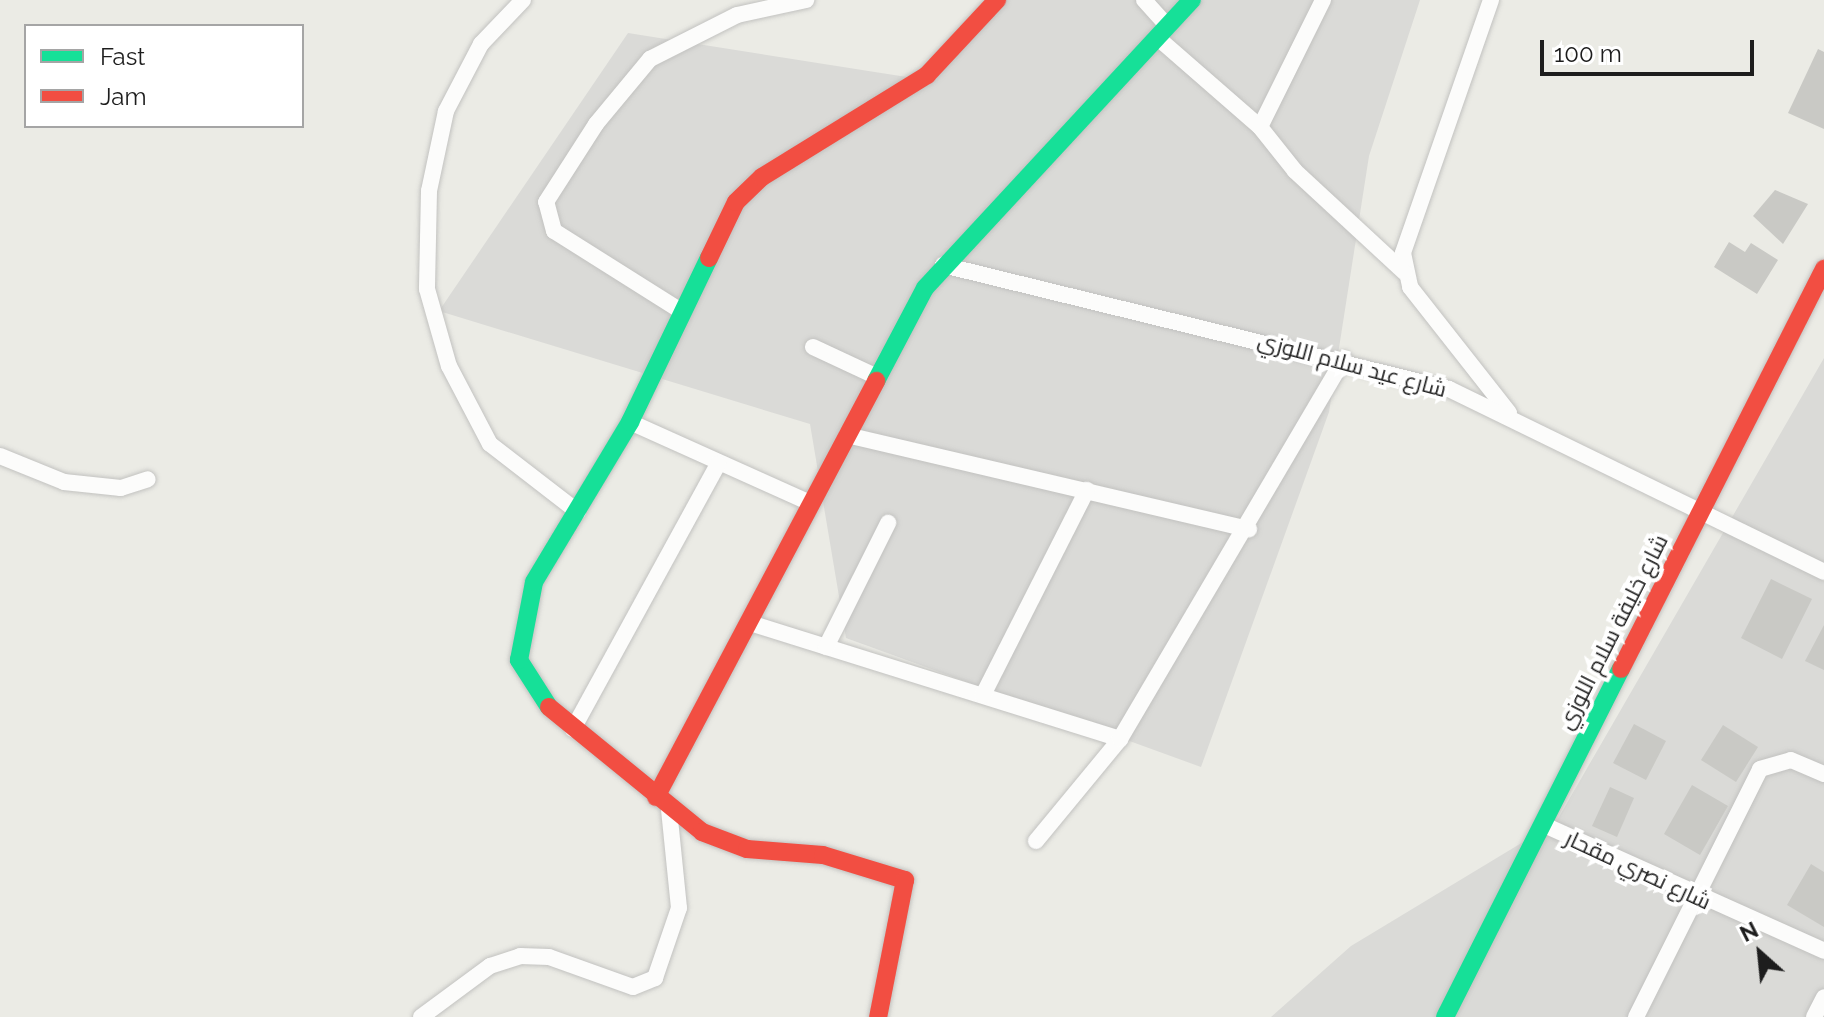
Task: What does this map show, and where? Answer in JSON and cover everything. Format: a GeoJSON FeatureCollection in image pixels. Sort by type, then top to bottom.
{"type":"FeatureCollection","features":[{"type":"Feature","properties":{"kind":"street"},"geometry":{"type":"LineString","coordinates":[[523,0],[481,44],[446,111],[429,191],[427,289],[449,366],[490,444],[578,512]]}},
{"type":"Feature","properties":{"kind":"street"},"geometry":{"type":"LineString","coordinates":[[681,311],[554,231],[546,202],[596,124],[650,59],[737,15],[806,0]]}},
{"type":"Feature","properties":{"kind":"street"},"geometry":{"type":"LineString","coordinates":[[878,1017],[905,880],[823,855],[731,845],[662,803],[573,729],[533,688],[519,660],[519,635],[534,582],[630,422],[681,311],[745,191],[927,75],[997,0]]}},
{"type":"Feature","properties":{"kind":"street"},"geometry":{"type":"LineString","coordinates":[[1144,0],[1164,33],[1260,127],[1295,171],[1404,272],[1510,414]]}},
{"type":"Feature","properties":{"kind":"street"},"geometry":{"type":"LineString","coordinates":[[421,1017],[490,966],[520,956],[549,957],[633,987],[655,978],[679,908],[662,803],[810,503],[877,377],[943,265],[1192,0]]}},
{"type":"Feature","properties":{"kind":"street"},"geometry":{"type":"LineString","coordinates":[[1260,127],[1323,0]]}},
{"type":"Feature","properties":{"kind":"street"},"geometry":{"type":"LineString","coordinates":[[1404,272],[1414,215],[1491,0]]}},
{"type":"Feature","properties":{"kind":"street","name":"شارع عيد سلام اللوزي"},"geometry":{"type":"LineString","coordinates":[[943,265],[1038,293],[1344,359],[1510,414],[1701,513],[1824,572]]}},
{"type":"Feature","properties":{"kind":"street","name":"شارع خليفة سلام اللوزي"},"geometry":{"type":"LineString","coordinates":[[1445,1017],[1824,269]]}},
{"type":"Feature","properties":{"kind":"street"},"geometry":{"type":"LineString","coordinates":[[813,347],[877,377]]}},
{"type":"Feature","properties":{"kind":"street"},"geometry":{"type":"LineString","coordinates":[[1036,841],[1120,739],[1249,529],[1344,359]]}},
{"type":"Feature","properties":{"kind":"street"},"geometry":{"type":"LineString","coordinates":[[630,422],[810,503]]}},
{"type":"Feature","properties":{"kind":"street"},"geometry":{"type":"LineString","coordinates":[[847,435],[1249,529]]}},
{"type":"Feature","properties":{"kind":"street"},"geometry":{"type":"LineString","coordinates":[[0,456],[64,482],[121,488],[148,479]]}},
{"type":"Feature","properties":{"kind":"street"},"geometry":{"type":"LineString","coordinates":[[573,729],[718,464]]}},
{"type":"Feature","properties":{"kind":"street"},"geometry":{"type":"LineString","coordinates":[[983,695],[1087,490]]}},
{"type":"Feature","properties":{"kind":"street"},"geometry":{"type":"LineString","coordinates":[[826,647],[888,523]]}},
{"type":"Feature","properties":{"kind":"street"},"geometry":{"type":"LineString","coordinates":[[750,623],[1120,739]]}},
{"type":"Feature","properties":{"kind":"street"},"geometry":{"type":"LineString","coordinates":[[1636,1017],[1760,769],[1791,760],[1824,774]]}},
{"type":"Feature","properties":{"kind":"street","name":"شارع نصري مقحار"},"geometry":{"type":"LineString","coordinates":[[1542,824],[1695,899],[1824,951]]}},
{"type":"Feature","properties":{"kind":"street"},"geometry":{"type":"LineString","coordinates":[[1814,1017],[1824,997]]}},
{"type":"Feature","properties":{"kind":"shaded area"},"geometry":{"type":"Polygon","coordinates":[[[1001,0],[1420,0],[1369,156],[1329,412],[1201,767],[846,638],[810,424],[439,311],[628,33],[932,81],[1001,0]]]}},
{"type":"Feature","properties":{"kind":"shaded area"},"geometry":{"type":"Polygon","coordinates":[[[1824,358],[1824,1017],[1271,1017],[1351,946],[1556,822],[1824,358]]]}},
{"type":"Feature","properties":{"kind":"building"},"geometry":{"type":"Polygon","coordinates":[[[1818,49],[1824,52],[1824,129],[1788,113],[1818,49]]]}},
{"type":"Feature","properties":{"kind":"building"},"geometry":{"type":"Polygon","coordinates":[[[1775,190],[1808,204],[1783,244],[1753,216],[1775,190]]]}},
{"type":"Feature","properties":{"kind":"building"},"geometry":{"type":"Polygon","coordinates":[[[1729,242],[1745,252],[1751,243],[1778,260],[1757,294],[1714,267],[1729,242]]]}},
{"type":"Feature","properties":{"kind":"building"},"geometry":{"type":"Polygon","coordinates":[[[1771,579],[1812,599],[1782,659],[1741,638],[1771,579]]]}},
{"type":"Feature","properties":{"kind":"building"},"geometry":{"type":"Polygon","coordinates":[[[1824,625],[1824,670],[1805,661],[1824,625]]]}},
{"type":"Feature","properties":{"kind":"building"},"geometry":{"type":"Polygon","coordinates":[[[1634,724],[1666,741],[1646,780],[1613,763],[1634,724]]]}},
{"type":"Feature","properties":{"kind":"building"},"geometry":{"type":"Polygon","coordinates":[[[1723,725],[1758,747],[1736,782],[1701,760],[1723,725]]]}},
{"type":"Feature","properties":{"kind":"building"},"geometry":{"type":"Polygon","coordinates":[[[1692,785],[1728,806],[1700,855],[1664,834],[1692,785]]]}},
{"type":"Feature","properties":{"kind":"building"},"geometry":{"type":"Polygon","coordinates":[[[1610,787],[1634,798],[1617,837],[1592,826],[1610,787]]]}},
{"type":"Feature","properties":{"kind":"building"},"geometry":{"type":"Polygon","coordinates":[[[1811,864],[1824,872],[1824,927],[1787,905],[1811,864]]]}},
{"type":"Feature","properties":{"kind":"traffic: fast"},"geometry":{"type":"LineString","coordinates":[[876,381],[925,288],[1192,0]]}},
{"type":"Feature","properties":{"kind":"traffic: fast"},"geometry":{"type":"LineString","coordinates":[[549,707],[519,660],[534,582],[630,422],[709,258]]}},
{"type":"Feature","properties":{"kind":"traffic: fast"},"geometry":{"type":"LineString","coordinates":[[1445,1017],[1621,669]]}},
{"type":"Feature","properties":{"kind":"traffic: jam"},"geometry":{"type":"LineString","coordinates":[[709,258],[736,202],[762,177],[927,75],[997,0]]}},
{"type":"Feature","properties":{"kind":"traffic: jam"},"geometry":{"type":"LineString","coordinates":[[1621,669],[1824,269]]}},
{"type":"Feature","properties":{"kind":"traffic: jam"},"geometry":{"type":"LineString","coordinates":[[656,797],[876,381]]}},
{"type":"Feature","properties":{"kind":"traffic: jam"},"geometry":{"type":"LineString","coordinates":[[549,707],[702,832],[747,849],[823,855],[905,880],[878,1017]]}}]}
